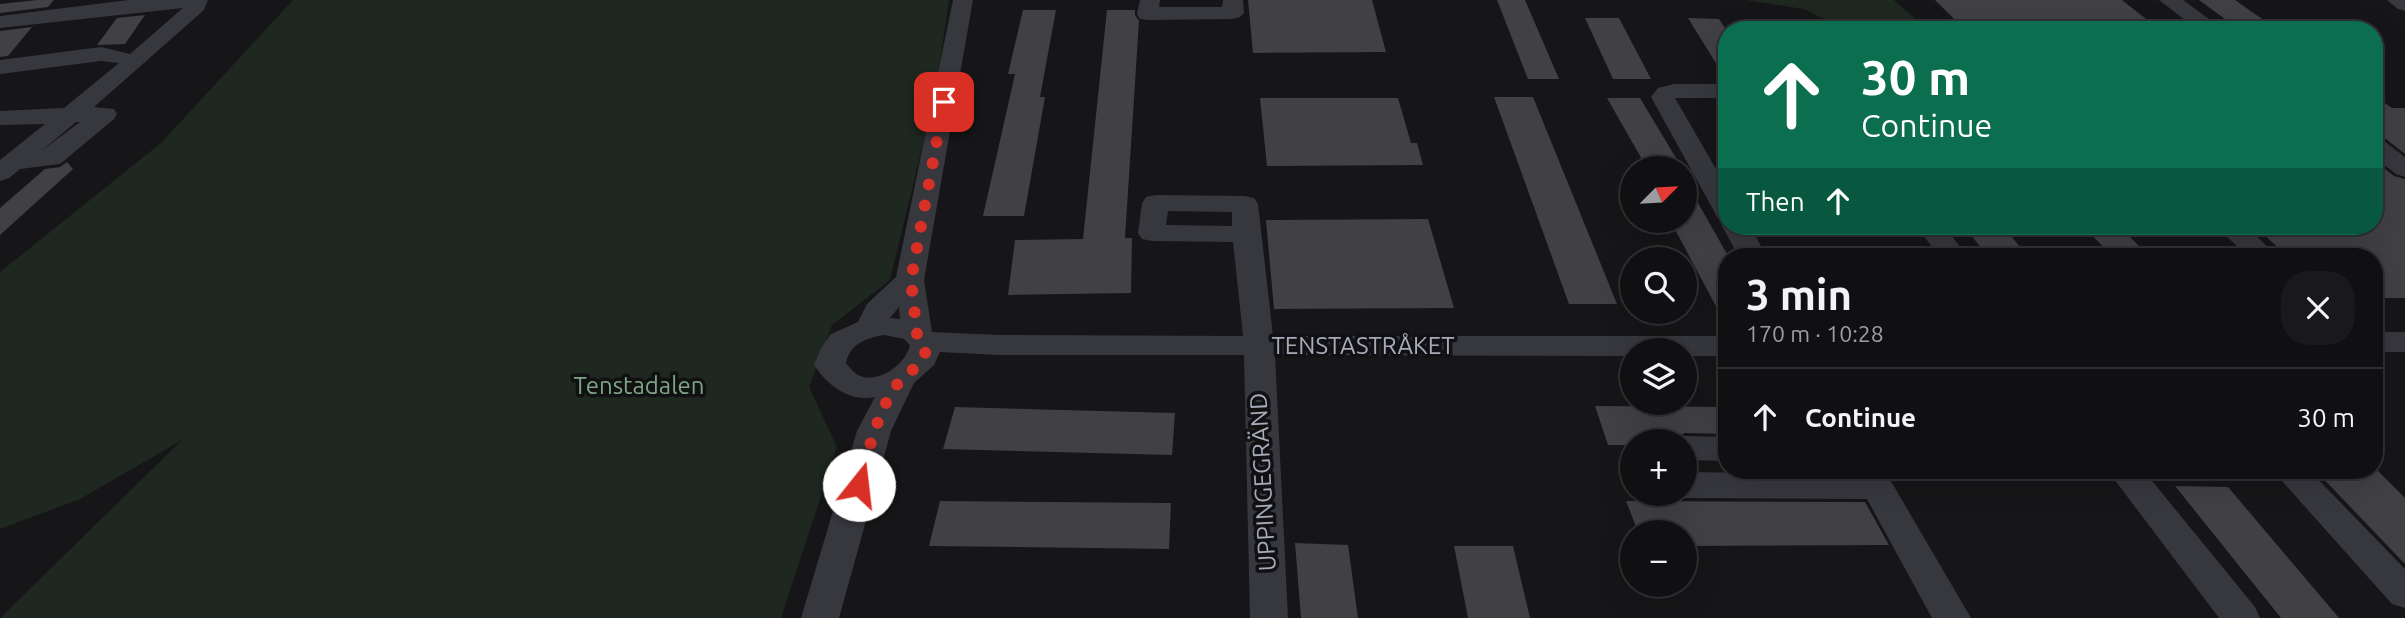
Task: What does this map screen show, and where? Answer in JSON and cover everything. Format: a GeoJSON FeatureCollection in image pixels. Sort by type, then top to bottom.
{"type":"FeatureCollection","features":[{"type":"Feature","properties":{"kind":"street"},"geometry":{"type":"LineString","coordinates":[[820,618],[874,432],[915,355],[911,280],[963,0]]}},
{"type":"Feature","properties":{"kind":"street"},"geometry":{"type":"LineString","coordinates":[[1150,0],[1148,14],[1233,13],[1233,0]]}},
{"type":"Feature","properties":{"kind":"street"},"geometry":{"type":"LineString","coordinates":[[2398,0],[2405,5]]}},
{"type":"Feature","properties":{"kind":"street"},"geometry":{"type":"LineString","coordinates":[[0,22],[121,7],[198,1],[197,6],[126,69],[7,167]]}},
{"type":"Feature","properties":{"kind":"street"},"geometry":{"type":"LineString","coordinates":[[2169,8],[2176,19],[2187,21]]}},
{"type":"Feature","properties":{"kind":"street"},"geometry":{"type":"LineString","coordinates":[[0,67],[101,54],[121,57]]}},
{"type":"Feature","properties":{"kind":"street"},"geometry":{"type":"LineString","coordinates":[[1718,91],[1674,91],[1663,97],[1718,195]]}},
{"type":"Feature","properties":{"kind":"street"},"geometry":{"type":"LineString","coordinates":[[0,118],[105,114],[51,159],[7,167]]}},
{"type":"Feature","properties":{"kind":"street"},"geometry":{"type":"LineString","coordinates":[[2383,152],[2405,169]]}},
{"type":"Feature","properties":{"kind":"street","name":"UPPINGEGRÄND"},"geometry":{"type":"LineString","coordinates":[[1245,234],[1259,346],[1269,618]]}},
{"type":"Feature","properties":{"kind":"street"},"geometry":{"type":"LineString","coordinates":[[2240,235],[2254,248]]}},
{"type":"Feature","properties":{"kind":"street"},"geometry":{"type":"LineString","coordinates":[[870,328],[878,310],[911,280]]}},
{"type":"Feature","properties":{"kind":"street"},"geometry":{"type":"LineString","coordinates":[[896,326],[915,355],[875,386],[851,384],[834,373],[830,365],[831,356],[845,338],[870,328],[896,326]]}},
{"type":"Feature","properties":{"kind":"street"},"geometry":{"type":"LineString","coordinates":[[2383,342],[2405,342]]}},
{"type":"Feature","properties":{"kind":"street","name":"TENSTASTRÅKET"},"geometry":{"type":"LineString","coordinates":[[915,355],[999,345],[1718,345]]}},
{"type":"Feature","properties":{"kind":"street"},"geometry":{"type":"LineString","coordinates":[[851,384],[874,432]]}},
{"type":"Feature","properties":{"kind":"street"},"geometry":{"type":"LineString","coordinates":[[1697,448],[1718,449]]}},
{"type":"Feature","properties":{"kind":"street"},"geometry":{"type":"LineString","coordinates":[[1697,485],[1873,479],[1952,618]]}},
{"type":"Feature","properties":{"kind":"street"},"geometry":{"type":"LineString","coordinates":[[2131,479],[2241,618]]}},
{"type":"Feature","properties":{"kind":"street"},"geometry":{"type":"LineString","coordinates":[[2298,479],[2405,593]]}},
{"type":"Feature","properties":{"kind":"green space","name":"Tenstadalen"},"geometry":{"type":"Polygon","coordinates":[[[293,0],[949,0],[936,90],[890,280],[832,325],[809,387],[837,447],[781,618],[0,618],[182,440],[80,499],[0,529],[0,272],[161,143],[293,0]]]}},
{"type":"Feature","properties":{"kind":"green space"},"geometry":{"type":"Polygon","coordinates":[[[1746,0],[1894,0],[1918,21],[1829,21],[1804,9],[1746,0]]]}},
{"type":"Feature","properties":{"kind":"building"},"geometry":{"type":"Polygon","coordinates":[[[54,0],[48,7],[0,13],[0,4],[54,0]]]}},
{"type":"Feature","properties":{"kind":"building"},"geometry":{"type":"Polygon","coordinates":[[[1248,0],[1372,0],[1386,52],[1253,53],[1248,0]]]}},
{"type":"Feature","properties":{"kind":"building"},"geometry":{"type":"Polygon","coordinates":[[[1497,0],[1525,0],[1559,79],[1528,79],[1497,0]]]}},
{"type":"Feature","properties":{"kind":"building"},"geometry":{"type":"Polygon","coordinates":[[[1935,0],[2122,0],[2149,21],[1956,21],[1935,0]]]}},
{"type":"Feature","properties":{"kind":"building"},"geometry":{"type":"Polygon","coordinates":[[[2199,0],[2235,0],[2265,21],[2228,21],[2199,0]]]}},
{"type":"Feature","properties":{"kind":"building"},"geometry":{"type":"Polygon","coordinates":[[[1023,10],[1056,10],[1040,97],[1045,97],[1024,216],[983,216],[1015,74],[1008,74],[1023,10]]]}},
{"type":"Feature","properties":{"kind":"building"},"geometry":{"type":"Polygon","coordinates":[[[1107,10],[1135,10],[1139,21],[1125,238],[1132,238],[1131,293],[1008,295],[1015,240],[1083,239],[1107,10]]]}},
{"type":"Feature","properties":{"kind":"building"},"geometry":{"type":"Polygon","coordinates":[[[145,15],[125,44],[97,45],[117,18],[145,15]]]}},
{"type":"Feature","properties":{"kind":"building"},"geometry":{"type":"Polygon","coordinates":[[[1585,18],[1619,18],[1651,79],[1613,79],[1585,18]]]}},
{"type":"Feature","properties":{"kind":"building"},"geometry":{"type":"Polygon","coordinates":[[[1688,18],[1720,21],[1718,21],[1718,66],[1688,18]]]}},
{"type":"Feature","properties":{"kind":"building"},"geometry":{"type":"Polygon","coordinates":[[[32,27],[8,56],[0,57],[0,31],[32,27]]]}},
{"type":"Feature","properties":{"kind":"building"},"geometry":{"type":"Polygon","coordinates":[[[1494,97],[1533,97],[1617,304],[1569,304],[1494,97]]]}},
{"type":"Feature","properties":{"kind":"building"},"geometry":{"type":"Polygon","coordinates":[[[1260,98],[1398,98],[1411,143],[1417,143],[1423,165],[1267,166],[1260,98]]]}},
{"type":"Feature","properties":{"kind":"building"},"geometry":{"type":"Polygon","coordinates":[[[1607,98],[1640,98],[1675,156],[1640,156],[1607,98]]]}},
{"type":"Feature","properties":{"kind":"building"},"geometry":{"type":"Polygon","coordinates":[[[2383,102],[2392,108],[2405,108],[2405,154],[2383,138],[2383,102]]]}},
{"type":"Feature","properties":{"kind":"building"},"geometry":{"type":"Polygon","coordinates":[[[67,162],[73,169],[0,235],[0,208],[45,169],[60,167],[67,162]]]}},
{"type":"Feature","properties":{"kind":"building"},"geometry":{"type":"Polygon","coordinates":[[[2383,167],[2394,176],[2405,179],[2405,298],[2383,298],[2383,248],[2279,248],[2264,235],[2383,235],[2383,167]]]}},
{"type":"Feature","properties":{"kind":"building"},"geometry":{"type":"Polygon","coordinates":[[[1698,203],[1724,248],[1718,248],[1718,310],[1697,271],[1697,247],[1684,247],[1677,233],[1698,233],[1698,203]]]}},
{"type":"Feature","properties":{"kind":"building"},"geometry":{"type":"Polygon","coordinates":[[[1428,219],[1454,308],[1274,309],[1266,220],[1428,219]]]}},
{"type":"Feature","properties":{"kind":"building"},"geometry":{"type":"Polygon","coordinates":[[[1971,235],[2010,235],[2021,248],[1981,248],[1971,235]]]}},
{"type":"Feature","properties":{"kind":"building"},"geometry":{"type":"Polygon","coordinates":[[[2092,235],[2128,235],[2141,248],[2104,248],[2092,235]]]}},
{"type":"Feature","properties":{"kind":"building"},"geometry":{"type":"Polygon","coordinates":[[[1595,406],[1620,406],[1620,415],[1697,415],[1697,407],[1718,407],[1718,434],[1697,433],[1697,429],[1620,429],[1620,445],[1608,445],[1595,406]]]}},
{"type":"Feature","properties":{"kind":"building"},"geometry":{"type":"Polygon","coordinates":[[[955,407],[1175,413],[1172,455],[943,449],[955,407]]]}},
{"type":"Feature","properties":{"kind":"building"},"geometry":{"type":"Polygon","coordinates":[[[2383,476],[2405,498],[2405,564],[2324,479],[2383,479],[2383,476]]]}},
{"type":"Feature","properties":{"kind":"building"},"geometry":{"type":"Polygon","coordinates":[[[2175,486],[2228,487],[2339,618],[2281,618],[2175,486]]]}},
{"type":"Feature","properties":{"kind":"building"},"geometry":{"type":"Polygon","coordinates":[[[940,501],[1171,503],[1169,549],[929,546],[940,501]]]}},
{"type":"Feature","properties":{"kind":"building"},"geometry":{"type":"Polygon","coordinates":[[[1697,501],[1865,502],[1889,545],[1697,546],[1697,520],[1633,520],[1628,506],[1697,506],[1697,501]]]}},
{"type":"Feature","properties":{"kind":"building"},"geometry":{"type":"Polygon","coordinates":[[[1295,543],[1348,545],[1358,618],[1301,618],[1295,543]]]}},
{"type":"Feature","properties":{"kind":"building"},"geometry":{"type":"Polygon","coordinates":[[[1454,546],[1513,546],[1530,618],[1468,618],[1454,546]]]}},
{"type":"Feature","properties":{"kind":"route"},"geometry":{"type":"LineString","coordinates":[[859,485],[874,432],[900,380],[911,374],[925,357],[926,349],[917,334],[911,280],[944,102]]}}]}
